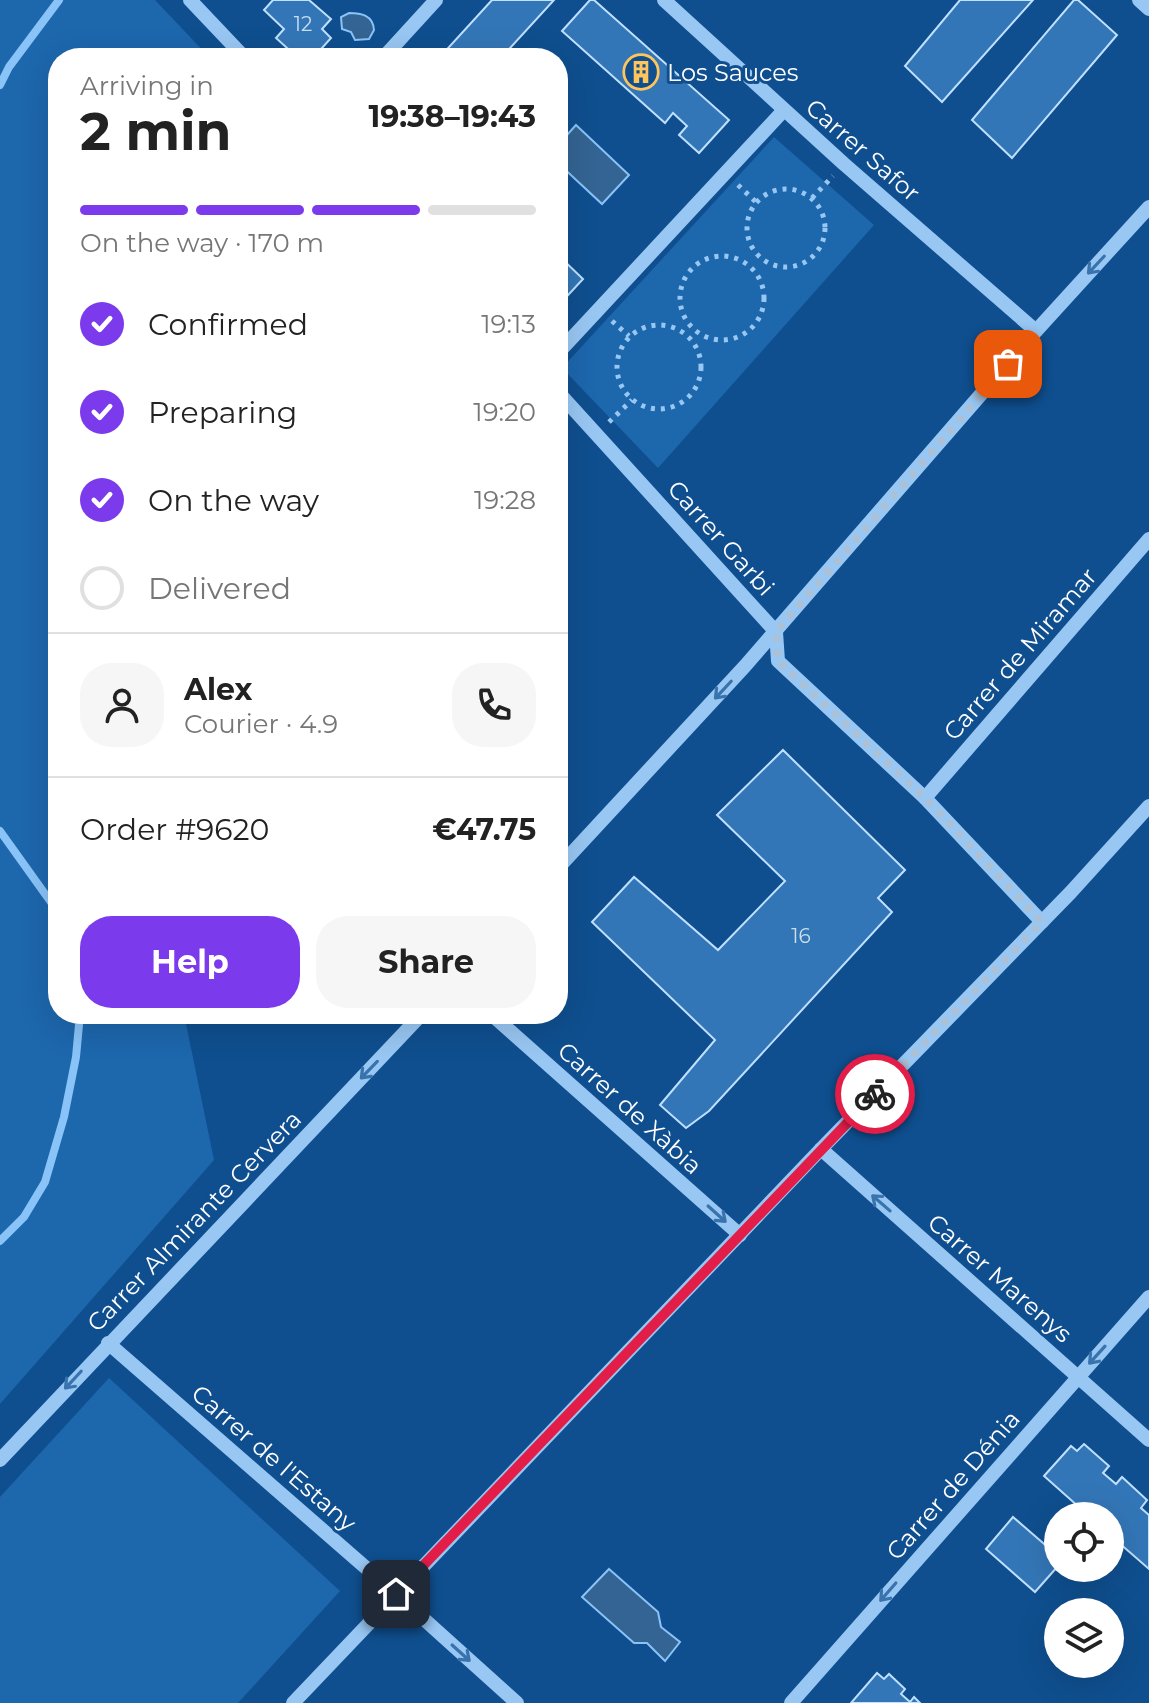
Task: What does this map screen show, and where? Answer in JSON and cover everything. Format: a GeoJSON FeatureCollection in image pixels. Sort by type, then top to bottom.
{"type":"FeatureCollection","features":[{"type":"Feature","properties":{"kind":"street"},"geometry":{"type":"LineString","coordinates":[[190,0],[236,48]]}},
{"type":"Feature","properties":{"kind":"street"},"geometry":{"type":"LineString","coordinates":[[392,48],[436,0]]}},
{"type":"Feature","properties":{"kind":"street","name":"Carrer Safor"},"geometry":{"type":"LineString","coordinates":[[664,0],[784,110],[1036,331]]}},
{"type":"Feature","properties":{"kind":"street"},"geometry":{"type":"LineString","coordinates":[[1139,0],[1149,9]]}},
{"type":"Feature","properties":{"kind":"street"},"geometry":{"type":"LineString","coordinates":[[568,342],[784,110]]}},
{"type":"Feature","properties":{"kind":"street"},"geometry":{"type":"LineString","coordinates":[[568,857],[776,632],[1036,331],[1149,207]]}},
{"type":"Feature","properties":{"kind":"street","name":"Carrer Garbi"},"geometry":{"type":"LineString","coordinates":[[568,403],[776,632],[778,661],[925,798],[1042,922]]}},
{"type":"Feature","properties":{"kind":"street","name":"Carrer de Miramar"},"geometry":{"type":"LineString","coordinates":[[925,798],[1149,539]]}},
{"type":"Feature","properties":{"kind":"street"},"geometry":{"type":"LineString","coordinates":[[293,1703],[1042,922],[1149,806]]}},
{"type":"Feature","properties":{"kind":"street","name":"Carrer Almirante Cervera"},"geometry":{"type":"LineString","coordinates":[[0,1460],[412,1024]]}},
{"type":"Feature","properties":{"kind":"street","name":"Carrer de Xàbia"},"geometry":{"type":"LineString","coordinates":[[502,1024],[740,1235]]}},
{"type":"Feature","properties":{"kind":"street","name":"Carrer Marenys"},"geometry":{"type":"LineString","coordinates":[[821,1149],[1149,1440]]}},
{"type":"Feature","properties":{"kind":"street","name":"Carrer de Dénia"},"geometry":{"type":"LineString","coordinates":[[791,1703],[1149,1297]]}},
{"type":"Feature","properties":{"kind":"street","name":"Carrer de l'Estany"},"geometry":{"type":"LineString","coordinates":[[108,1343],[517,1703]]}},
{"type":"Feature","properties":{"kind":"path"},"geometry":{"type":"LineString","coordinates":[[777,190],[802,192],[812,199],[820,208],[825,232],[815,255],[806,263],[782,268],[760,258],[747,237],[750,213],[756,202],[777,190]]}},
{"type":"Feature","properties":{"kind":"path"},"geometry":{"type":"LineString","coordinates":[[718,256],[730,256],[751,267],[760,279],[764,293],[764,308],[758,321],[748,332],[735,339],[706,337],[695,330],[681,309],[682,285],[687,274],[706,259],[718,256]]}},
{"type":"Feature","properties":{"kind":"path"},"geometry":{"type":"LineString","coordinates":[[751,267],[760,258]]}},
{"type":"Feature","properties":{"kind":"path"},"geometry":{"type":"LineString","coordinates":[[659,324],[680,330],[689,337],[701,360],[701,374],[688,397],[678,405],[665,409],[651,409],[632,400],[617,373],[622,347],[629,336],[659,324]]}},
{"type":"Feature","properties":{"kind":"path"},"geometry":{"type":"LineString","coordinates":[[689,337],[695,330]]}},
{"type":"Feature","properties":{"kind":"path"},"geometry":{"type":"LineString","coordinates":[[597,434],[632,400]]}},
{"type":"Feature","properties":{"kind":"shaded area"},"geometry":{"type":"Polygon","coordinates":[[[0,0],[155,0],[201,48],[48,48],[48,1024],[186,1024],[214,1160],[0,1404],[0,0]]]}},
{"type":"Feature","properties":{"kind":"shaded area"},"geometry":{"type":"Polygon","coordinates":[[[349,13],[369,18],[374,30],[369,39],[355,40],[351,32],[342,29],[341,17],[349,13]]]}},
{"type":"Feature","properties":{"kind":"shaded area"},"geometry":{"type":"Polygon","coordinates":[[[576,125],[629,175],[602,204],[568,172],[568,134],[576,125]]]}},
{"type":"Feature","properties":{"kind":"shaded area"},"geometry":{"type":"Polygon","coordinates":[[[774,137],[874,225],[658,468],[568,374],[568,361],[774,137]]]}},
{"type":"Feature","properties":{"kind":"shaded area"},"geometry":{"type":"Polygon","coordinates":[[[109,1378],[340,1591],[238,1703],[0,1703],[0,1497],[109,1378]]]}},
{"type":"Feature","properties":{"kind":"shaded area"},"geometry":{"type":"Polygon","coordinates":[[[609,1569],[658,1612],[661,1627],[680,1642],[665,1661],[647,1643],[634,1643],[582,1597],[609,1569]]]}},
{"type":"Feature","properties":{"kind":"building"},"geometry":{"type":"Polygon","coordinates":[[[273,0],[309,0],[331,19],[322,29],[331,38],[322,48],[287,48],[276,38],[284,29],[264,10],[273,0]]]}},
{"type":"Feature","properties":{"kind":"building"},"geometry":{"type":"Polygon","coordinates":[[[492,0],[554,0],[510,48],[448,48],[492,0]]]}},
{"type":"Feature","properties":{"kind":"building","name":"Los Sauces"},"geometry":{"type":"Polygon","coordinates":[[[590,0],[594,0],[729,120],[699,153],[679,135],[687,126],[673,113],[665,123],[562,31],[590,0]]]}},
{"type":"Feature","properties":{"kind":"building"},"geometry":{"type":"Polygon","coordinates":[[[960,0],[1033,0],[942,102],[905,66],[960,0]]]}},
{"type":"Feature","properties":{"kind":"building"},"geometry":{"type":"Polygon","coordinates":[[[1074,0],[1078,0],[1117,35],[1012,158],[972,120],[1074,0]]]}},
{"type":"Feature","properties":{"kind":"building"},"geometry":{"type":"Polygon","coordinates":[[[568,265],[583,279],[568,295],[568,265]]]}},
{"type":"Feature","properties":{"kind":"building"},"geometry":{"type":"Polygon","coordinates":[[[783,750],[905,870],[878,898],[892,912],[709,1111],[686,1128],[660,1105],[715,1040],[592,922],[634,877],[718,950],[785,881],[717,815],[783,750]]]}},
{"type":"Feature","properties":{"kind":"building"},"geometry":{"type":"Polygon","coordinates":[[[1084,1444],[1109,1466],[1103,1473],[1116,1484],[1122,1477],[1147,1500],[1141,1508],[1149,1515],[1149,1569],[1124,1547],[1124,1502],[1073,1502],[1044,1476],[1071,1446],[1077,1451],[1084,1444]]]}},
{"type":"Feature","properties":{"kind":"building"},"geometry":{"type":"Polygon","coordinates":[[[1013,1517],[1044,1544],[1044,1582],[1035,1592],[986,1549],[1013,1517]]]}},
{"type":"Feature","properties":{"kind":"building"},"geometry":{"type":"Polygon","coordinates":[[[877,1673],[884,1679],[889,1674],[905,1689],[901,1694],[910,1702],[914,1697],[920,1703],[851,1703],[877,1673]]]}},
{"type":"Feature","properties":{"kind":"waterway"},"geometry":{"type":"LineString","coordinates":[[0,85],[9,67],[59,0]]}},
{"type":"Feature","properties":{"kind":"waterway"},"geometry":{"type":"LineString","coordinates":[[0,831],[48,898]]}},
{"type":"Feature","properties":{"kind":"waterway"},"geometry":{"type":"LineString","coordinates":[[0,1241],[24,1217],[45,1182],[64,1117],[79,1024]]}},
{"type":"Feature","properties":{"kind":"way so far"},"geometry":{"type":"LineString","coordinates":[[875,1094],[1042,922],[925,798],[778,661],[776,632],[1008,364]]}},
{"type":"Feature","properties":{"kind":"place","name":"Los Sauces"},"geometry":{"type":"Point","coordinates":[641,72]}},
{"type":"Feature","properties":{"kind":"route"},"geometry":{"type":"LineString","coordinates":[[396,1594],[875,1094]]}}]}
